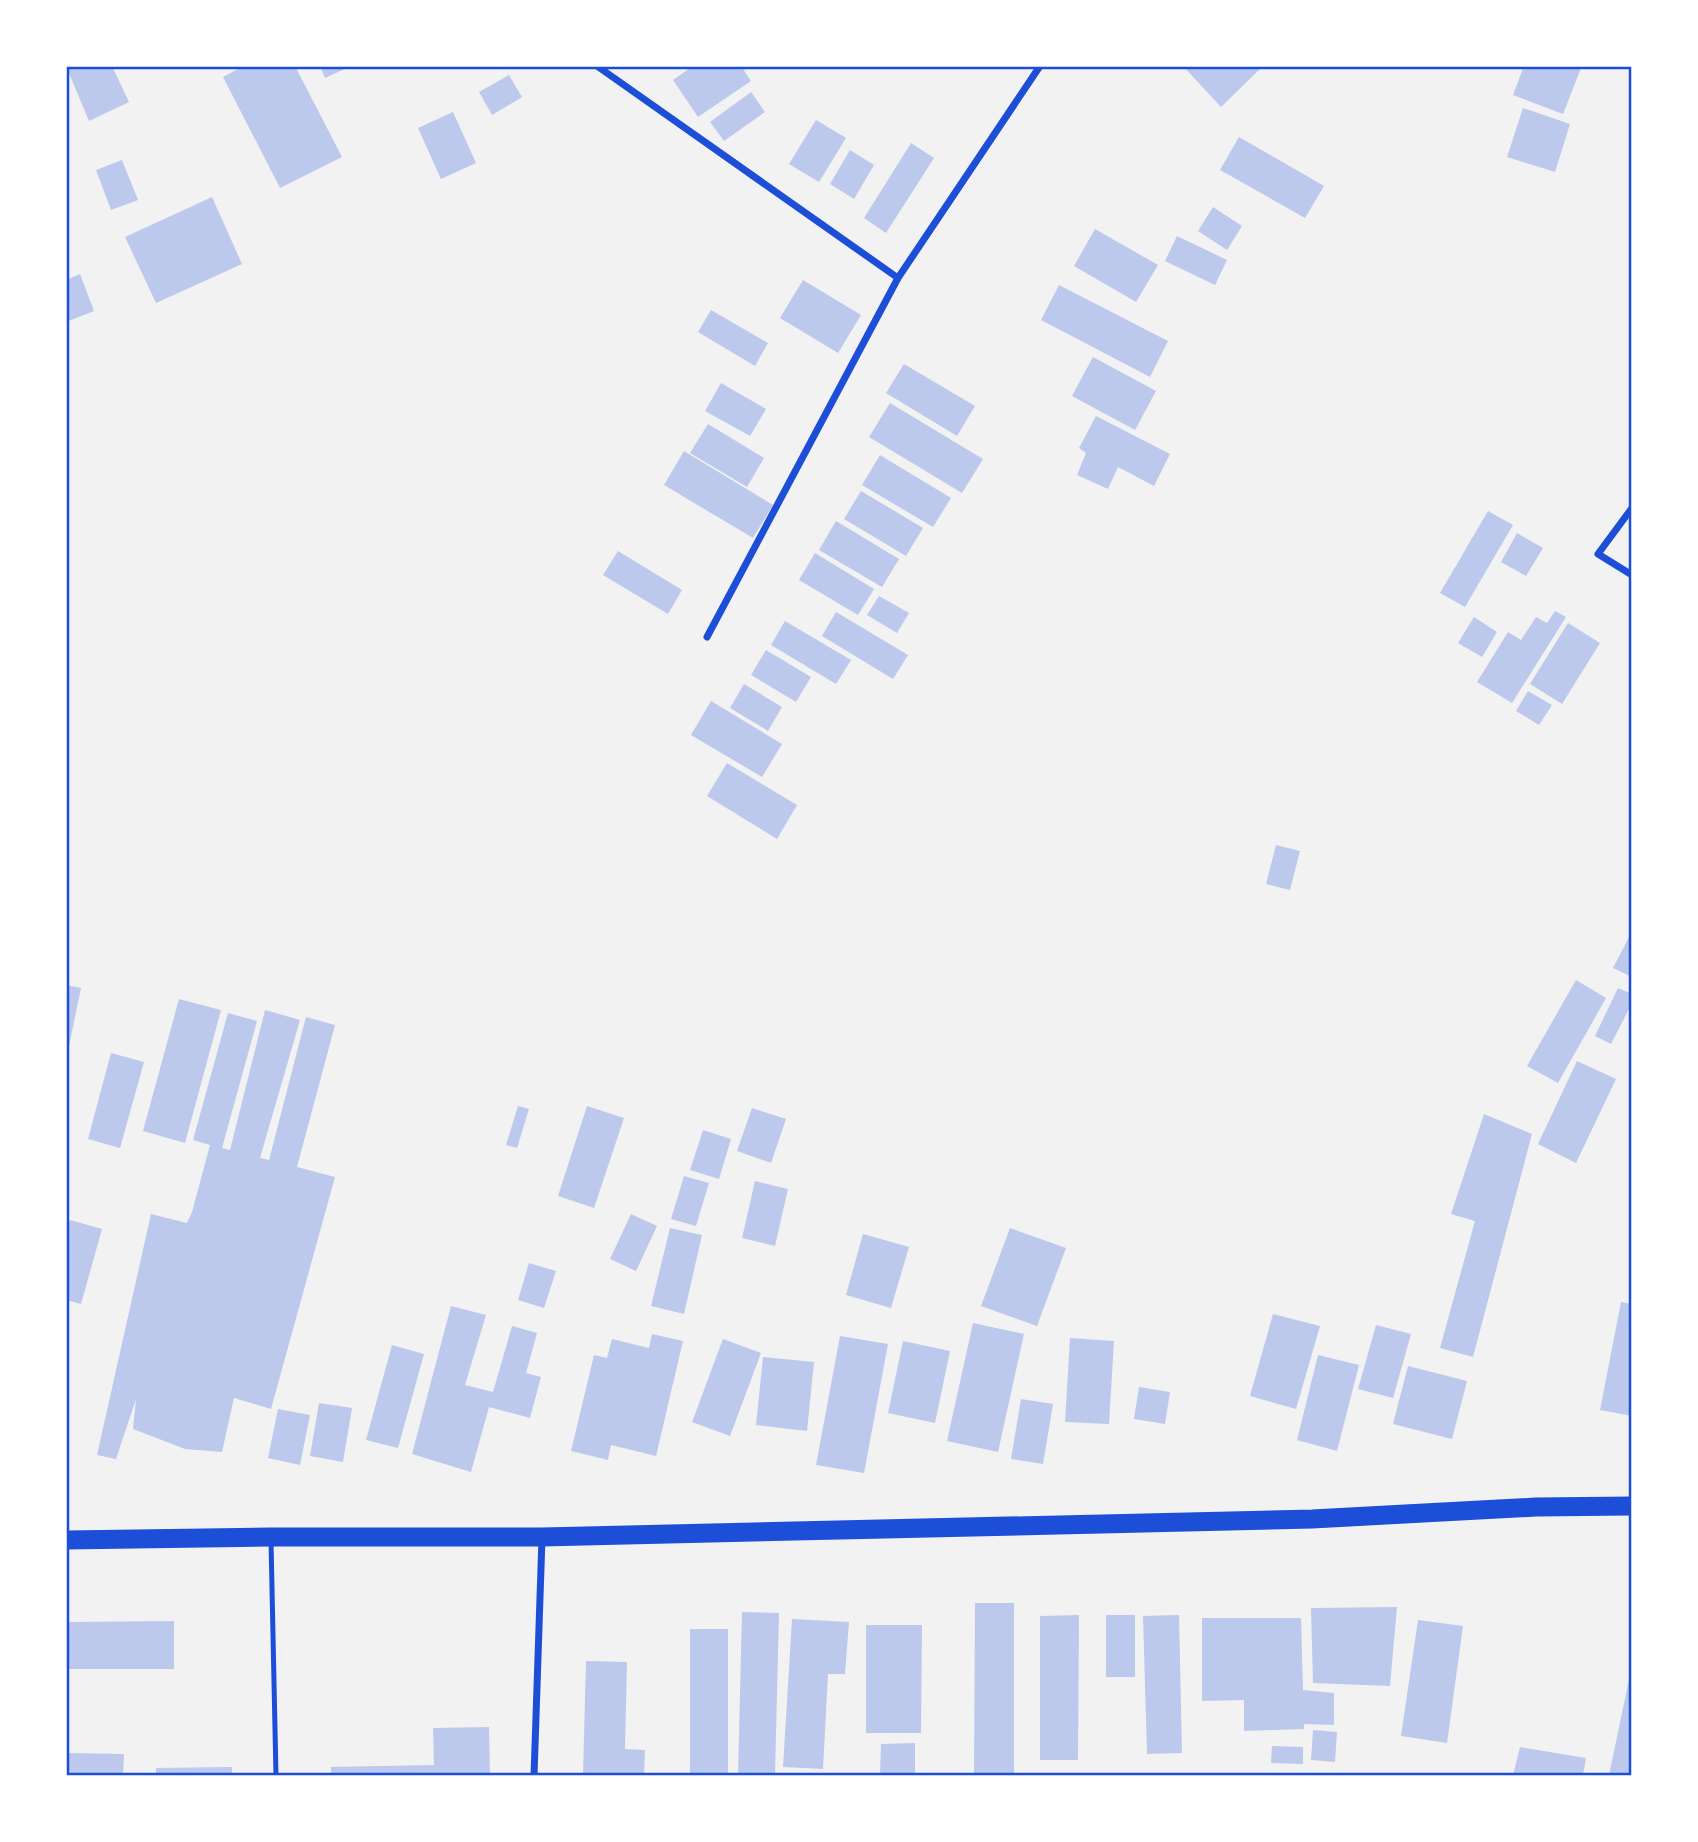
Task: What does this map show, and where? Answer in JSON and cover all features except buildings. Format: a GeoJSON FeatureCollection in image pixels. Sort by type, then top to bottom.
{"type":"FeatureCollection","features":[{"type":"Feature","properties":{"kind":"highway"},"geometry":{"type":"LineString","coordinates":[[66,1540],[542,1537],[1312,1519],[1536,1507],[1632,1506]]}},
{"type":"Feature","properties":{"kind":"street"},"geometry":{"type":"LineString","coordinates":[[597,66],[898,278]]}},
{"type":"Feature","properties":{"kind":"street"},"geometry":{"type":"LineString","coordinates":[[707,637],[898,278],[1040,66]]}},
{"type":"Feature","properties":{"kind":"street"},"geometry":{"type":"LineString","coordinates":[[1632,508],[1598,555],[1632,575]]}},
{"type":"Feature","properties":{"kind":"street"},"geometry":{"type":"LineString","coordinates":[[534,1776],[542,1537]]}},
{"type":"Feature","properties":{"kind":"lane"},"geometry":{"type":"LineString","coordinates":[[271,1537],[276,1776]]}}]}
